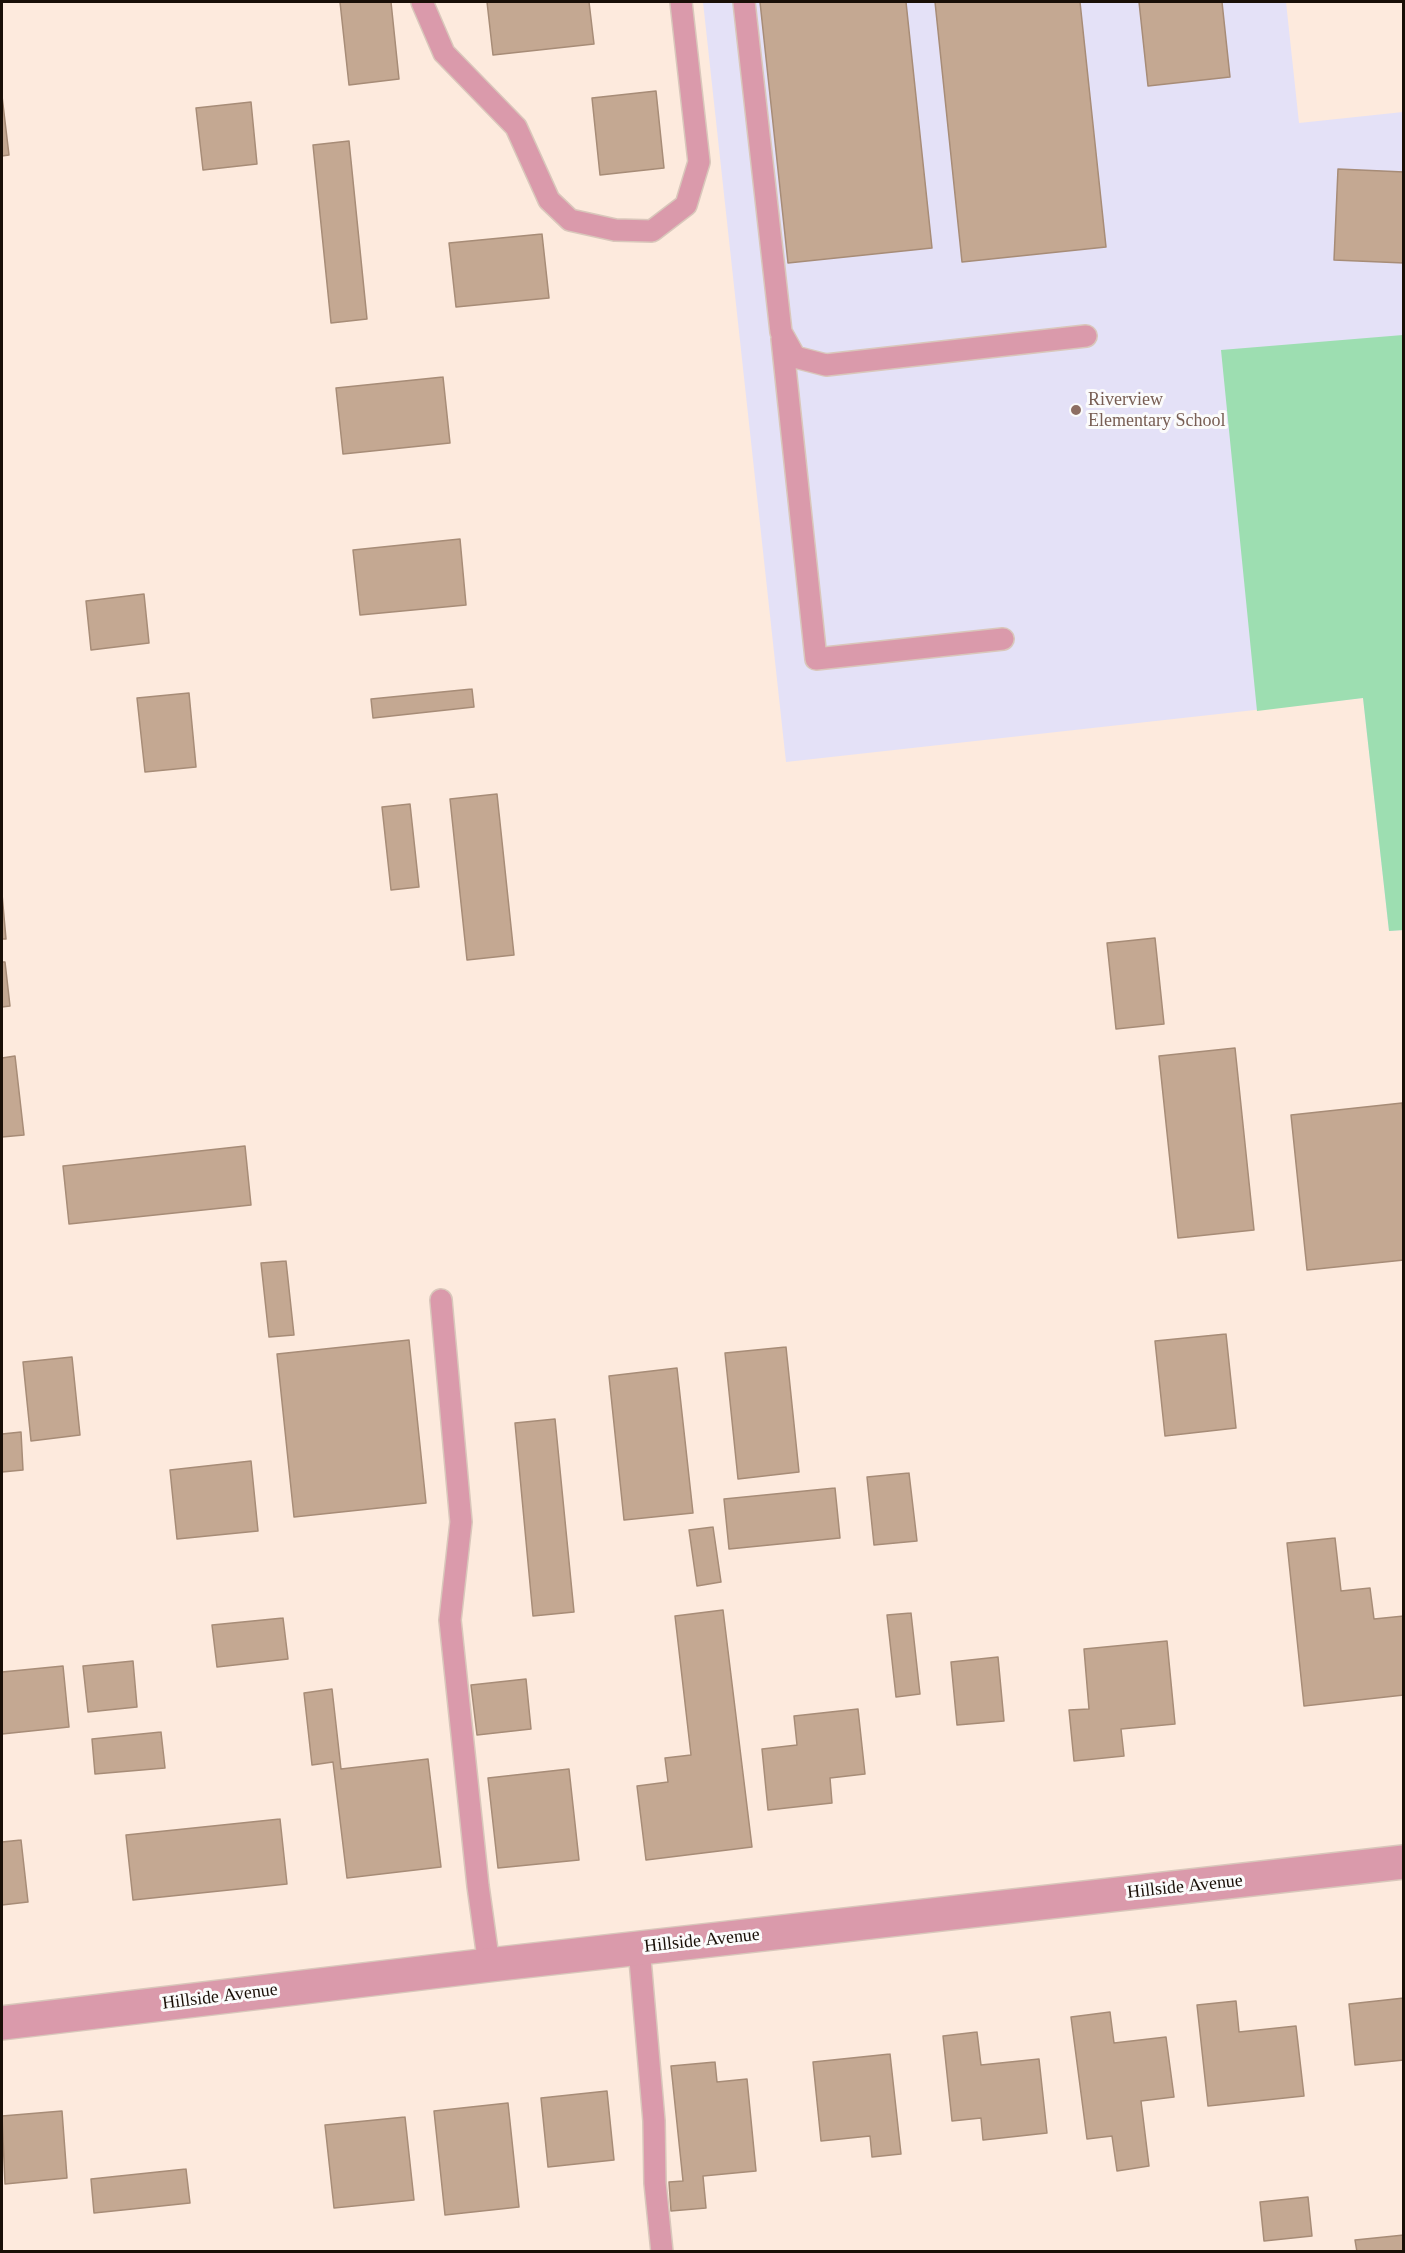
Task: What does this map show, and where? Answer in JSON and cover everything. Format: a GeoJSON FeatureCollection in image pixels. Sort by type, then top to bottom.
{"type":"FeatureCollection","features":[{"type":"Feature","properties":{"kind":"street","name":"Hillside Avenue"},"geometry":{"type":"LineString","coordinates":[[2,2023],[489,1965],[1404,1863]]}},
{"type":"Feature","properties":{"kind":"lane"},"geometry":{"type":"LineString","coordinates":[[422,2],[444,52],[516,127],[549,200],[570,220],[615,230],[652,231],[686,205],[699,162],[681,2]]}},
{"type":"Feature","properties":{"kind":"lane"},"geometry":{"type":"LineString","coordinates":[[744,2],[816,659],[1003,639]]}},
{"type":"Feature","properties":{"kind":"lane"},"geometry":{"type":"LineString","coordinates":[[781,332],[795,357],[826,365],[1086,336]]}},
{"type":"Feature","properties":{"kind":"lane"},"geometry":{"type":"LineString","coordinates":[[441,1300],[461,1522],[450,1620],[477,1875],[489,1965]]}},
{"type":"Feature","properties":{"kind":"lane"},"geometry":{"type":"LineString","coordinates":[[639,1948],[654,2121],[655,2183],[662,2252]]}},
{"type":"Feature","properties":{"kind":"shaded area","name":"Riverview Elementary School"},"geometry":{"type":"Polygon","coordinates":[[[703,2],[1286,2],[1299,123],[1403,112],[1403,930],[1389,931],[1363,698],[786,762],[703,2]]]}},
{"type":"Feature","properties":{"kind":"green space"},"geometry":{"type":"Polygon","coordinates":[[[1403,335],[1404,930],[1389,931],[1363,698],[1257,711],[1221,350],[1403,335]]]}},
{"type":"Feature","properties":{"kind":"building"},"geometry":{"type":"Polygon","coordinates":[[[340,2],[391,2],[399,79],[349,85],[340,2]]]}},
{"type":"Feature","properties":{"kind":"building"},"geometry":{"type":"Polygon","coordinates":[[[487,2],[589,2],[594,44],[493,55],[487,2]]]}},
{"type":"Feature","properties":{"kind":"building"},"geometry":{"type":"Polygon","coordinates":[[[760,2],[906,2],[932,248],[788,263],[760,2]]]}},
{"type":"Feature","properties":{"kind":"building"},"geometry":{"type":"Polygon","coordinates":[[[935,2],[1080,2],[1106,247],[962,262],[935,2]]]}},
{"type":"Feature","properties":{"kind":"building"},"geometry":{"type":"Polygon","coordinates":[[[1139,2],[1222,2],[1230,77],[1148,86],[1139,2]]]}},
{"type":"Feature","properties":{"kind":"building"},"geometry":{"type":"Polygon","coordinates":[[[656,91],[664,168],[600,175],[592,98],[656,91]]]}},
{"type":"Feature","properties":{"kind":"building"},"geometry":{"type":"Polygon","coordinates":[[[2,96],[9,155],[2,156],[2,96]]]}},
{"type":"Feature","properties":{"kind":"building"},"geometry":{"type":"Polygon","coordinates":[[[251,102],[257,164],[203,170],[196,108],[251,102]]]}},
{"type":"Feature","properties":{"kind":"building"},"geometry":{"type":"Polygon","coordinates":[[[349,141],[367,319],[331,323],[313,145],[349,141]]]}},
{"type":"Feature","properties":{"kind":"building"},"geometry":{"type":"Polygon","coordinates":[[[1338,169],[1404,172],[1404,263],[1334,260],[1338,169]]]}},
{"type":"Feature","properties":{"kind":"building"},"geometry":{"type":"Polygon","coordinates":[[[542,234],[549,298],[456,307],[449,243],[542,234]]]}},
{"type":"Feature","properties":{"kind":"building"},"geometry":{"type":"Polygon","coordinates":[[[443,377],[450,443],[343,454],[336,388],[443,377]]]}},
{"type":"Feature","properties":{"kind":"building"},"geometry":{"type":"Polygon","coordinates":[[[460,539],[466,605],[360,615],[353,550],[460,539]]]}},
{"type":"Feature","properties":{"kind":"building"},"geometry":{"type":"Polygon","coordinates":[[[144,594],[149,643],[91,650],[86,601],[144,594]]]}},
{"type":"Feature","properties":{"kind":"building"},"geometry":{"type":"Polygon","coordinates":[[[472,689],[474,707],[373,718],[371,699],[472,689]]]}},
{"type":"Feature","properties":{"kind":"building"},"geometry":{"type":"Polygon","coordinates":[[[189,693],[196,767],[145,772],[137,698],[189,693]]]}},
{"type":"Feature","properties":{"kind":"building"},"geometry":{"type":"Polygon","coordinates":[[[497,794],[514,955],[467,960],[450,799],[497,794]]]}},
{"type":"Feature","properties":{"kind":"building"},"geometry":{"type":"Polygon","coordinates":[[[410,804],[419,887],[391,890],[382,807],[410,804]]]}},
{"type":"Feature","properties":{"kind":"building"},"geometry":{"type":"Polygon","coordinates":[[[2,894],[6,939],[2,939],[2,894]]]}},
{"type":"Feature","properties":{"kind":"building"},"geometry":{"type":"Polygon","coordinates":[[[1155,938],[1164,1024],[1116,1029],[1107,943],[1155,938]]]}},
{"type":"Feature","properties":{"kind":"building"},"geometry":{"type":"Polygon","coordinates":[[[2,962],[5,962],[10,1006],[2,1007],[2,962]]]}},
{"type":"Feature","properties":{"kind":"building"},"geometry":{"type":"Polygon","coordinates":[[[1235,1048],[1254,1230],[1178,1238],[1159,1056],[1235,1048]]]}},
{"type":"Feature","properties":{"kind":"building"},"geometry":{"type":"Polygon","coordinates":[[[15,1056],[24,1135],[2,1137],[2,1058],[15,1056]]]}},
{"type":"Feature","properties":{"kind":"building"},"geometry":{"type":"Polygon","coordinates":[[[1402,1103],[1404,1260],[1307,1270],[1291,1115],[1402,1103]]]}},
{"type":"Feature","properties":{"kind":"building"},"geometry":{"type":"Polygon","coordinates":[[[245,1146],[251,1205],[69,1224],[63,1166],[245,1146]]]}},
{"type":"Feature","properties":{"kind":"building"},"geometry":{"type":"Polygon","coordinates":[[[286,1261],[294,1335],[269,1337],[261,1263],[286,1261]]]}},
{"type":"Feature","properties":{"kind":"building"},"geometry":{"type":"Polygon","coordinates":[[[1226,1334],[1236,1428],[1165,1436],[1155,1341],[1226,1334]]]}},
{"type":"Feature","properties":{"kind":"building"},"geometry":{"type":"Polygon","coordinates":[[[409,1340],[426,1503],[294,1517],[277,1354],[409,1340]]]}},
{"type":"Feature","properties":{"kind":"building"},"geometry":{"type":"Polygon","coordinates":[[[786,1347],[799,1472],[738,1479],[725,1353],[786,1347]]]}},
{"type":"Feature","properties":{"kind":"building"},"geometry":{"type":"Polygon","coordinates":[[[72,1357],[80,1435],[31,1441],[23,1362],[72,1357]]]}},
{"type":"Feature","properties":{"kind":"building"},"geometry":{"type":"Polygon","coordinates":[[[677,1368],[693,1513],[624,1520],[609,1376],[677,1368]]]}},
{"type":"Feature","properties":{"kind":"building"},"geometry":{"type":"Polygon","coordinates":[[[555,1419],[574,1612],[533,1616],[515,1423],[555,1419]]]}},
{"type":"Feature","properties":{"kind":"building"},"geometry":{"type":"Polygon","coordinates":[[[21,1432],[23,1470],[2,1472],[2,1434],[21,1432]]]}},
{"type":"Feature","properties":{"kind":"building"},"geometry":{"type":"Polygon","coordinates":[[[251,1461],[258,1531],[177,1539],[170,1470],[251,1461]]]}},
{"type":"Feature","properties":{"kind":"building"},"geometry":{"type":"Polygon","coordinates":[[[909,1473],[917,1541],[874,1545],[867,1477],[909,1473]]]}},
{"type":"Feature","properties":{"kind":"building"},"geometry":{"type":"Polygon","coordinates":[[[835,1488],[840,1538],[729,1549],[724,1499],[835,1488]]]}},
{"type":"Feature","properties":{"kind":"building"},"geometry":{"type":"Polygon","coordinates":[[[713,1527],[721,1582],[697,1586],[689,1530],[713,1527]]]}},
{"type":"Feature","properties":{"kind":"building"},"geometry":{"type":"Polygon","coordinates":[[[1335,1538],[1341,1591],[1370,1588],[1374,1619],[1404,1616],[1404,1695],[1304,1706],[1287,1543],[1335,1538]]]}},
{"type":"Feature","properties":{"kind":"building"},"geometry":{"type":"Polygon","coordinates":[[[723,1610],[752,1847],[646,1860],[637,1786],[668,1782],[665,1758],[691,1755],[675,1616],[723,1610]]]}},
{"type":"Feature","properties":{"kind":"building"},"geometry":{"type":"Polygon","coordinates":[[[911,1613],[920,1694],[896,1697],[887,1615],[911,1613]]]}},
{"type":"Feature","properties":{"kind":"building"},"geometry":{"type":"Polygon","coordinates":[[[283,1618],[288,1659],[217,1667],[212,1625],[283,1618]]]}},
{"type":"Feature","properties":{"kind":"building"},"geometry":{"type":"Polygon","coordinates":[[[1167,1641],[1175,1724],[1121,1729],[1124,1756],[1074,1761],[1069,1710],[1089,1709],[1084,1649],[1167,1641]]]}},
{"type":"Feature","properties":{"kind":"building"},"geometry":{"type":"Polygon","coordinates":[[[998,1657],[1004,1721],[957,1725],[951,1662],[998,1657]]]}},
{"type":"Feature","properties":{"kind":"building"},"geometry":{"type":"Polygon","coordinates":[[[133,1661],[137,1707],[88,1712],[83,1666],[133,1661]]]}},
{"type":"Feature","properties":{"kind":"building"},"geometry":{"type":"Polygon","coordinates":[[[63,1666],[69,1727],[2,1734],[2,1672],[63,1666]]]}},
{"type":"Feature","properties":{"kind":"building"},"geometry":{"type":"Polygon","coordinates":[[[526,1679],[531,1729],[477,1735],[471,1685],[526,1679]]]}},
{"type":"Feature","properties":{"kind":"building"},"geometry":{"type":"Polygon","coordinates":[[[332,1689],[341,1769],[428,1759],[441,1867],[347,1878],[333,1762],[312,1765],[304,1693],[332,1689]]]}},
{"type":"Feature","properties":{"kind":"building"},"geometry":{"type":"Polygon","coordinates":[[[858,1709],[865,1774],[830,1778],[832,1803],[768,1810],[762,1749],[797,1745],[794,1716],[858,1709]]]}},
{"type":"Feature","properties":{"kind":"building"},"geometry":{"type":"Polygon","coordinates":[[[161,1732],[165,1768],[95,1774],[92,1739],[161,1732]]]}},
{"type":"Feature","properties":{"kind":"building"},"geometry":{"type":"Polygon","coordinates":[[[569,1769],[579,1860],[498,1868],[488,1778],[569,1769]]]}},
{"type":"Feature","properties":{"kind":"building"},"geometry":{"type":"Polygon","coordinates":[[[280,1819],[287,1884],[133,1900],[126,1835],[280,1819]]]}},
{"type":"Feature","properties":{"kind":"building"},"geometry":{"type":"Polygon","coordinates":[[[21,1840],[28,1902],[2,1905],[2,1842],[21,1840]]]}},
{"type":"Feature","properties":{"kind":"building"},"geometry":{"type":"Polygon","coordinates":[[[1404,1998],[1404,2060],[1355,2065],[1349,2004],[1404,1998]]]}},
{"type":"Feature","properties":{"kind":"building"},"geometry":{"type":"Polygon","coordinates":[[[1236,2001],[1239,2032],[1296,2026],[1304,2096],[1208,2106],[1197,2005],[1236,2001]]]}},
{"type":"Feature","properties":{"kind":"building"},"geometry":{"type":"Polygon","coordinates":[[[1110,2012],[1114,2043],[1166,2037],[1174,2097],[1141,2101],[1149,2166],[1117,2171],[1112,2136],[1087,2139],[1071,2017],[1110,2012]]]}},
{"type":"Feature","properties":{"kind":"building"},"geometry":{"type":"Polygon","coordinates":[[[977,2032],[981,2065],[1039,2059],[1047,2133],[983,2140],[981,2118],[952,2121],[943,2036],[977,2032]]]}},
{"type":"Feature","properties":{"kind":"building"},"geometry":{"type":"Polygon","coordinates":[[[890,2054],[901,2154],[872,2157],[870,2136],[821,2141],[813,2062],[890,2054]]]}},
{"type":"Feature","properties":{"kind":"building"},"geometry":{"type":"Polygon","coordinates":[[[715,2062],[717,2082],[747,2079],[756,2171],[703,2176],[706,2208],[671,2211],[669,2182],[683,2181],[671,2066],[715,2062]]]}},
{"type":"Feature","properties":{"kind":"building"},"geometry":{"type":"Polygon","coordinates":[[[607,2091],[614,2160],[548,2167],[541,2098],[607,2091]]]}},
{"type":"Feature","properties":{"kind":"building"},"geometry":{"type":"Polygon","coordinates":[[[508,2103],[519,2207],[445,2215],[434,2111],[508,2103]]]}},
{"type":"Feature","properties":{"kind":"building"},"geometry":{"type":"Polygon","coordinates":[[[62,2111],[67,2178],[5,2184],[2,2116],[62,2111]]]}},
{"type":"Feature","properties":{"kind":"building"},"geometry":{"type":"Polygon","coordinates":[[[405,2117],[414,2200],[334,2208],[325,2125],[405,2117]]]}},
{"type":"Feature","properties":{"kind":"building"},"geometry":{"type":"Polygon","coordinates":[[[186,2169],[190,2203],[94,2213],[91,2179],[186,2169]]]}},
{"type":"Feature","properties":{"kind":"building"},"geometry":{"type":"Polygon","coordinates":[[[1308,2197],[1312,2236],[1264,2241],[1260,2202],[1308,2197]]]}},
{"type":"Feature","properties":{"kind":"building"},"geometry":{"type":"Polygon","coordinates":[[[1404,2235],[1404,2252],[1357,2252],[1355,2240],[1404,2235]]]}},
{"type":"Feature","properties":{"kind":"place","name":"Riverview Elementary School"},"geometry":{"type":"Point","coordinates":[1076,410]}}]}
